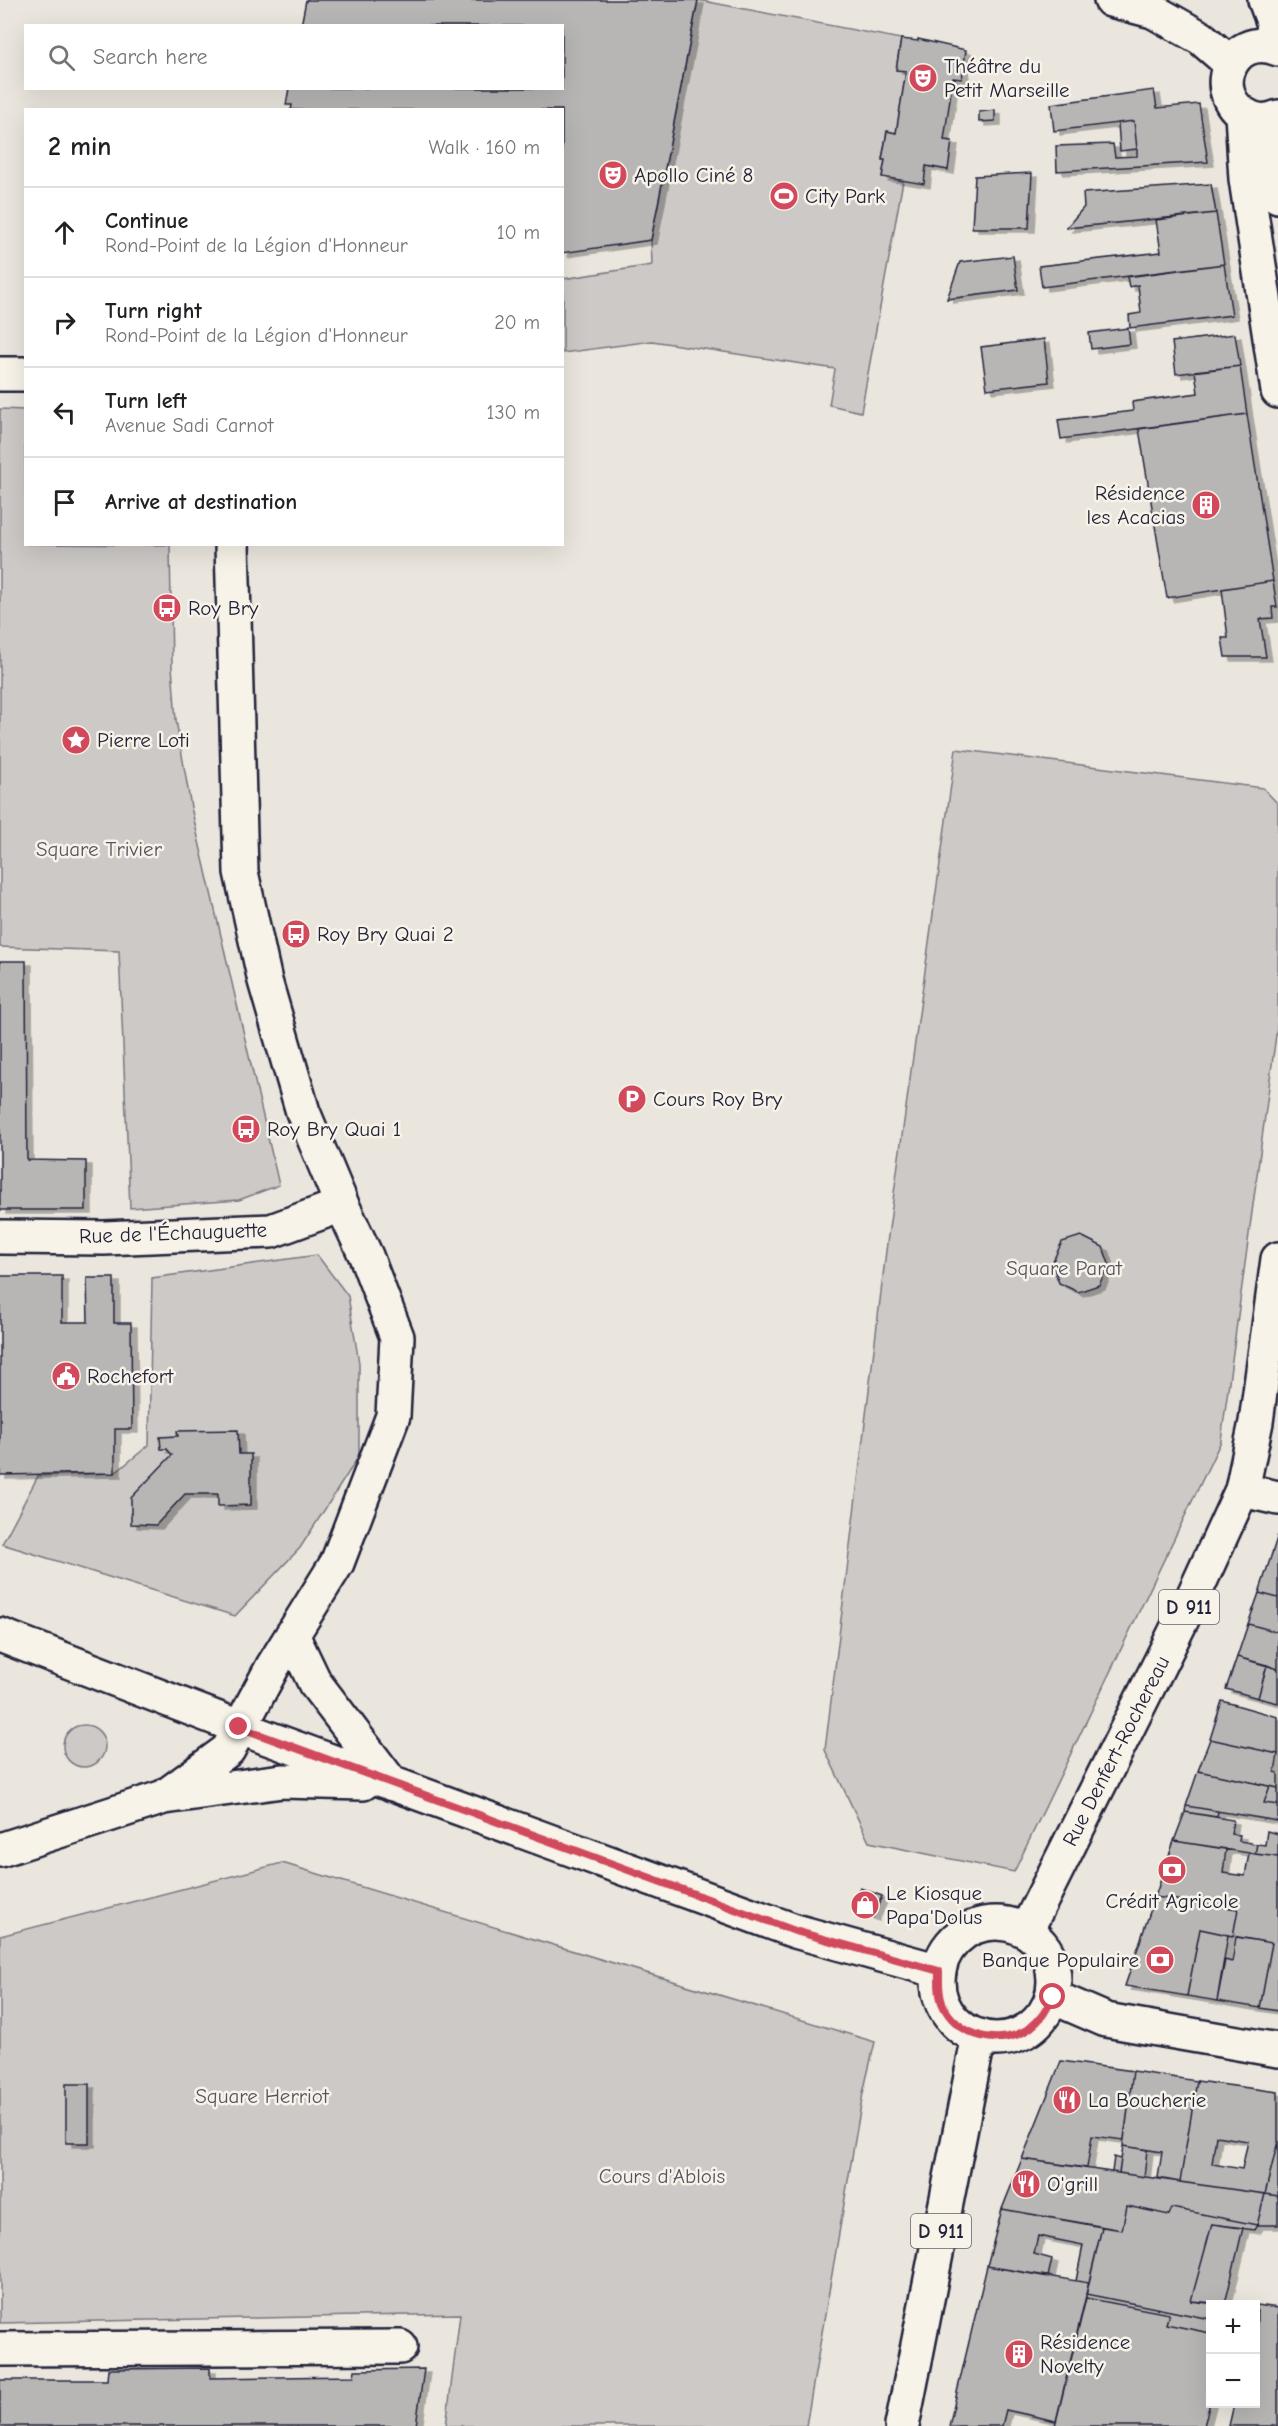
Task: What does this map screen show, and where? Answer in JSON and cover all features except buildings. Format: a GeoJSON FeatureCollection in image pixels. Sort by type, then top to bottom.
{"type":"FeatureCollection","features":[{"type":"Feature","properties":{"kind":"street"},"geometry":{"type":"LineString","coordinates":[[1111,0],[1153,11],[1200,38],[1230,63]]}},
{"type":"Feature","properties":{"kind":"street"},"geometry":{"type":"LineString","coordinates":[[1264,0],[1274,24],[1274,47],[1256,45],[1242,50],[1230,63],[1226,76],[1226,90],[1232,104],[1264,117]]}},
{"type":"Feature","properties":{"kind":"street"},"geometry":{"type":"LineString","coordinates":[[1264,117],[1278,196]]}},
{"type":"Feature","properties":{"kind":"street"},"geometry":{"type":"LineString","coordinates":[[1264,117],[1246,179],[1278,391]]}},
{"type":"Feature","properties":{"kind":"street"},"geometry":{"type":"LineString","coordinates":[[0,374],[24,374]]}},
{"type":"Feature","properties":{"kind":"street"},"geometry":{"type":"LineString","coordinates":[[164,1797],[228,1749],[292,1635],[337,1563],[393,1416],[397,1337],[366,1256],[303,1112],[265,981],[241,872],[232,546]]}},
{"type":"Feature","properties":{"kind":"street","name":"Rue de l'Échauguette"},"geometry":{"type":"LineString","coordinates":[[0,1237],[104,1238],[271,1231],[342,1205]]}},
{"type":"Feature","properties":{"kind":"street","name":"Rue Denfert-Rochereau"},"geometry":{"type":"LineString","coordinates":[[1026,1931],[1192,1599],[1242,1490],[1256,1422],[1278,1259]]}},
{"type":"Feature","properties":{"kind":"street"},"geometry":{"type":"LineString","coordinates":[[1242,1490],[1278,1498]]}},
{"type":"Feature","properties":{"kind":"street"},"geometry":{"type":"LineString","coordinates":[[0,1635],[392,1784],[795,1931],[939,1971]]}},
{"type":"Feature","properties":{"kind":"street"},"geometry":{"type":"LineString","coordinates":[[292,1635],[315,1683],[392,1784]]}},
{"type":"Feature","properties":{"kind":"street"},"geometry":{"type":"LineString","coordinates":[[0,1850],[164,1797],[282,1781],[392,1784]]}},
{"type":"Feature","properties":{"kind":"street"},"geometry":{"type":"LineString","coordinates":[[990,1923],[1009,1924],[1026,1931],[1041,1943],[1051,1960],[1055,1978],[1053,1997],[1044,2014],[1032,2027],[1016,2036],[998,2039],[979,2036],[964,2030],[952,2019],[943,2004],[938,1988],[939,1971],[945,1953],[957,1938],[972,1928],[990,1923]]}},
{"type":"Feature","properties":{"kind":"street"},"geometry":{"type":"LineString","coordinates":[[1053,1997],[1106,2020],[1278,2050]]}},
{"type":"Feature","properties":{"kind":"street","name":"D 911"},"geometry":{"type":"LineString","coordinates":[[902,2426],[979,2036]]}},
{"type":"Feature","properties":{"kind":"street"},"geometry":{"type":"LineString","coordinates":[[0,2349],[400,2347]]}},
{"type":"Feature","properties":{"kind":"green space"},"geometry":{"type":"Polygon","coordinates":[[[698,0],[901,39],[896,69],[906,71],[896,133],[887,132],[882,159],[885,160],[882,177],[903,181],[861,412],[829,405],[835,369],[652,341],[564,353],[564,279],[652,265],[651,240],[698,0]]]}},
{"type":"Feature","properties":{"kind":"green space","name":"Square Trivier"},"geometry":{"type":"Polygon","coordinates":[[[0,409],[24,410],[24,546],[170,546],[172,666],[176,720],[191,807],[279,1185],[239,1200],[130,1208],[119,951],[0,947],[0,409]]]}},
{"type":"Feature","properties":{"kind":"green space","name":"Square Parat"},"geometry":{"type":"Polygon","coordinates":[[[956,749],[1263,788],[1278,804],[1278,1020],[1221,1441],[1014,1872],[869,1842],[825,1750],[887,1243],[956,749]]]}},
{"type":"Feature","properties":{"kind":"green space"},"geometry":{"type":"Polygon","coordinates":[[[317,1255],[348,1296],[359,1363],[359,1456],[300,1548],[235,1616],[2,1544],[38,1476],[115,1473],[149,1445],[152,1278],[317,1255]]]}},
{"type":"Feature","properties":{"kind":"green space"},"geometry":{"type":"Polygon","coordinates":[[[84,1725],[92,1726],[99,1731],[104,1738],[104,1754],[99,1761],[92,1766],[84,1767],[76,1766],[69,1761],[64,1754],[63,1746],[64,1738],[69,1731],[76,1726],[84,1725]]]}},
{"type":"Feature","properties":{"kind":"green space"},"geometry":{"type":"Polygon","coordinates":[[[282,1863],[875,2042],[863,2093],[806,2426],[446,2426],[460,2314],[0,2323],[0,1936],[282,1863]]]}},
{"type":"Feature","properties":{"kind":"place","name":"Théâtre du Petit Marseille"},"geometry":{"type":"Point","coordinates":[923,78]}},
{"type":"Feature","properties":{"kind":"place","name":"Apollo Ciné 8"},"geometry":{"type":"Point","coordinates":[613,175]}},
{"type":"Feature","properties":{"kind":"place","name":"City Park"},"geometry":{"type":"Point","coordinates":[784,196]}},
{"type":"Feature","properties":{"kind":"place","name":"Résidence les Acacias"},"geometry":{"type":"Point","coordinates":[1206,505]}},
{"type":"Feature","properties":{"kind":"place","name":"Roy Bry"},"geometry":{"type":"Point","coordinates":[167,608]}},
{"type":"Feature","properties":{"kind":"place","name":"Pierre Loti"},"geometry":{"type":"Point","coordinates":[76,740]}},
{"type":"Feature","properties":{"kind":"place","name":"Roy Bry Quai 2"},"geometry":{"type":"Point","coordinates":[296,934]}},
{"type":"Feature","properties":{"kind":"place","name":"Cours Roy Bry"},"geometry":{"type":"Point","coordinates":[632,1099]}},
{"type":"Feature","properties":{"kind":"place","name":"Roy Bry Quai 1"},"geometry":{"type":"Point","coordinates":[246,1129]}},
{"type":"Feature","properties":{"kind":"place","name":"Rochefort"},"geometry":{"type":"Point","coordinates":[66,1376]}},
{"type":"Feature","properties":{"kind":"place","name":"Crédit Agricole"},"geometry":{"type":"Point","coordinates":[1172,1870]}},
{"type":"Feature","properties":{"kind":"place","name":"Le Kiosque Papa'Dolus"},"geometry":{"type":"Point","coordinates":[865,1905]}},
{"type":"Feature","properties":{"kind":"place","name":"Banque Populaire"},"geometry":{"type":"Point","coordinates":[1160,1960]}},
{"type":"Feature","properties":{"kind":"place","name":"La Boucherie"},"geometry":{"type":"Point","coordinates":[1067,2100]}},
{"type":"Feature","properties":{"kind":"place","name":"O'grill"},"geometry":{"type":"Point","coordinates":[1026,2184]}},
{"type":"Feature","properties":{"kind":"place","name":"Résidence Novelty"},"geometry":{"type":"Point","coordinates":[1019,2354]}},
{"type":"Feature","properties":{"kind":"route"},"geometry":{"type":"LineString","coordinates":[[239,1727],[795,1931],[939,1971],[938,1988],[943,2004],[952,2019],[964,2030],[979,2036],[998,2039],[1016,2036],[1032,2027],[1044,2014],[1053,1997]]}},
{"type":"Feature","properties":{"kind":"park label","name":"Square Herriot"},"geometry":{"type":"Point","coordinates":[262,2096]}},
{"type":"Feature","properties":{"kind":"park label","name":"Cours d'Ablois"},"geometry":{"type":"Point","coordinates":[662,2176]}}]}
